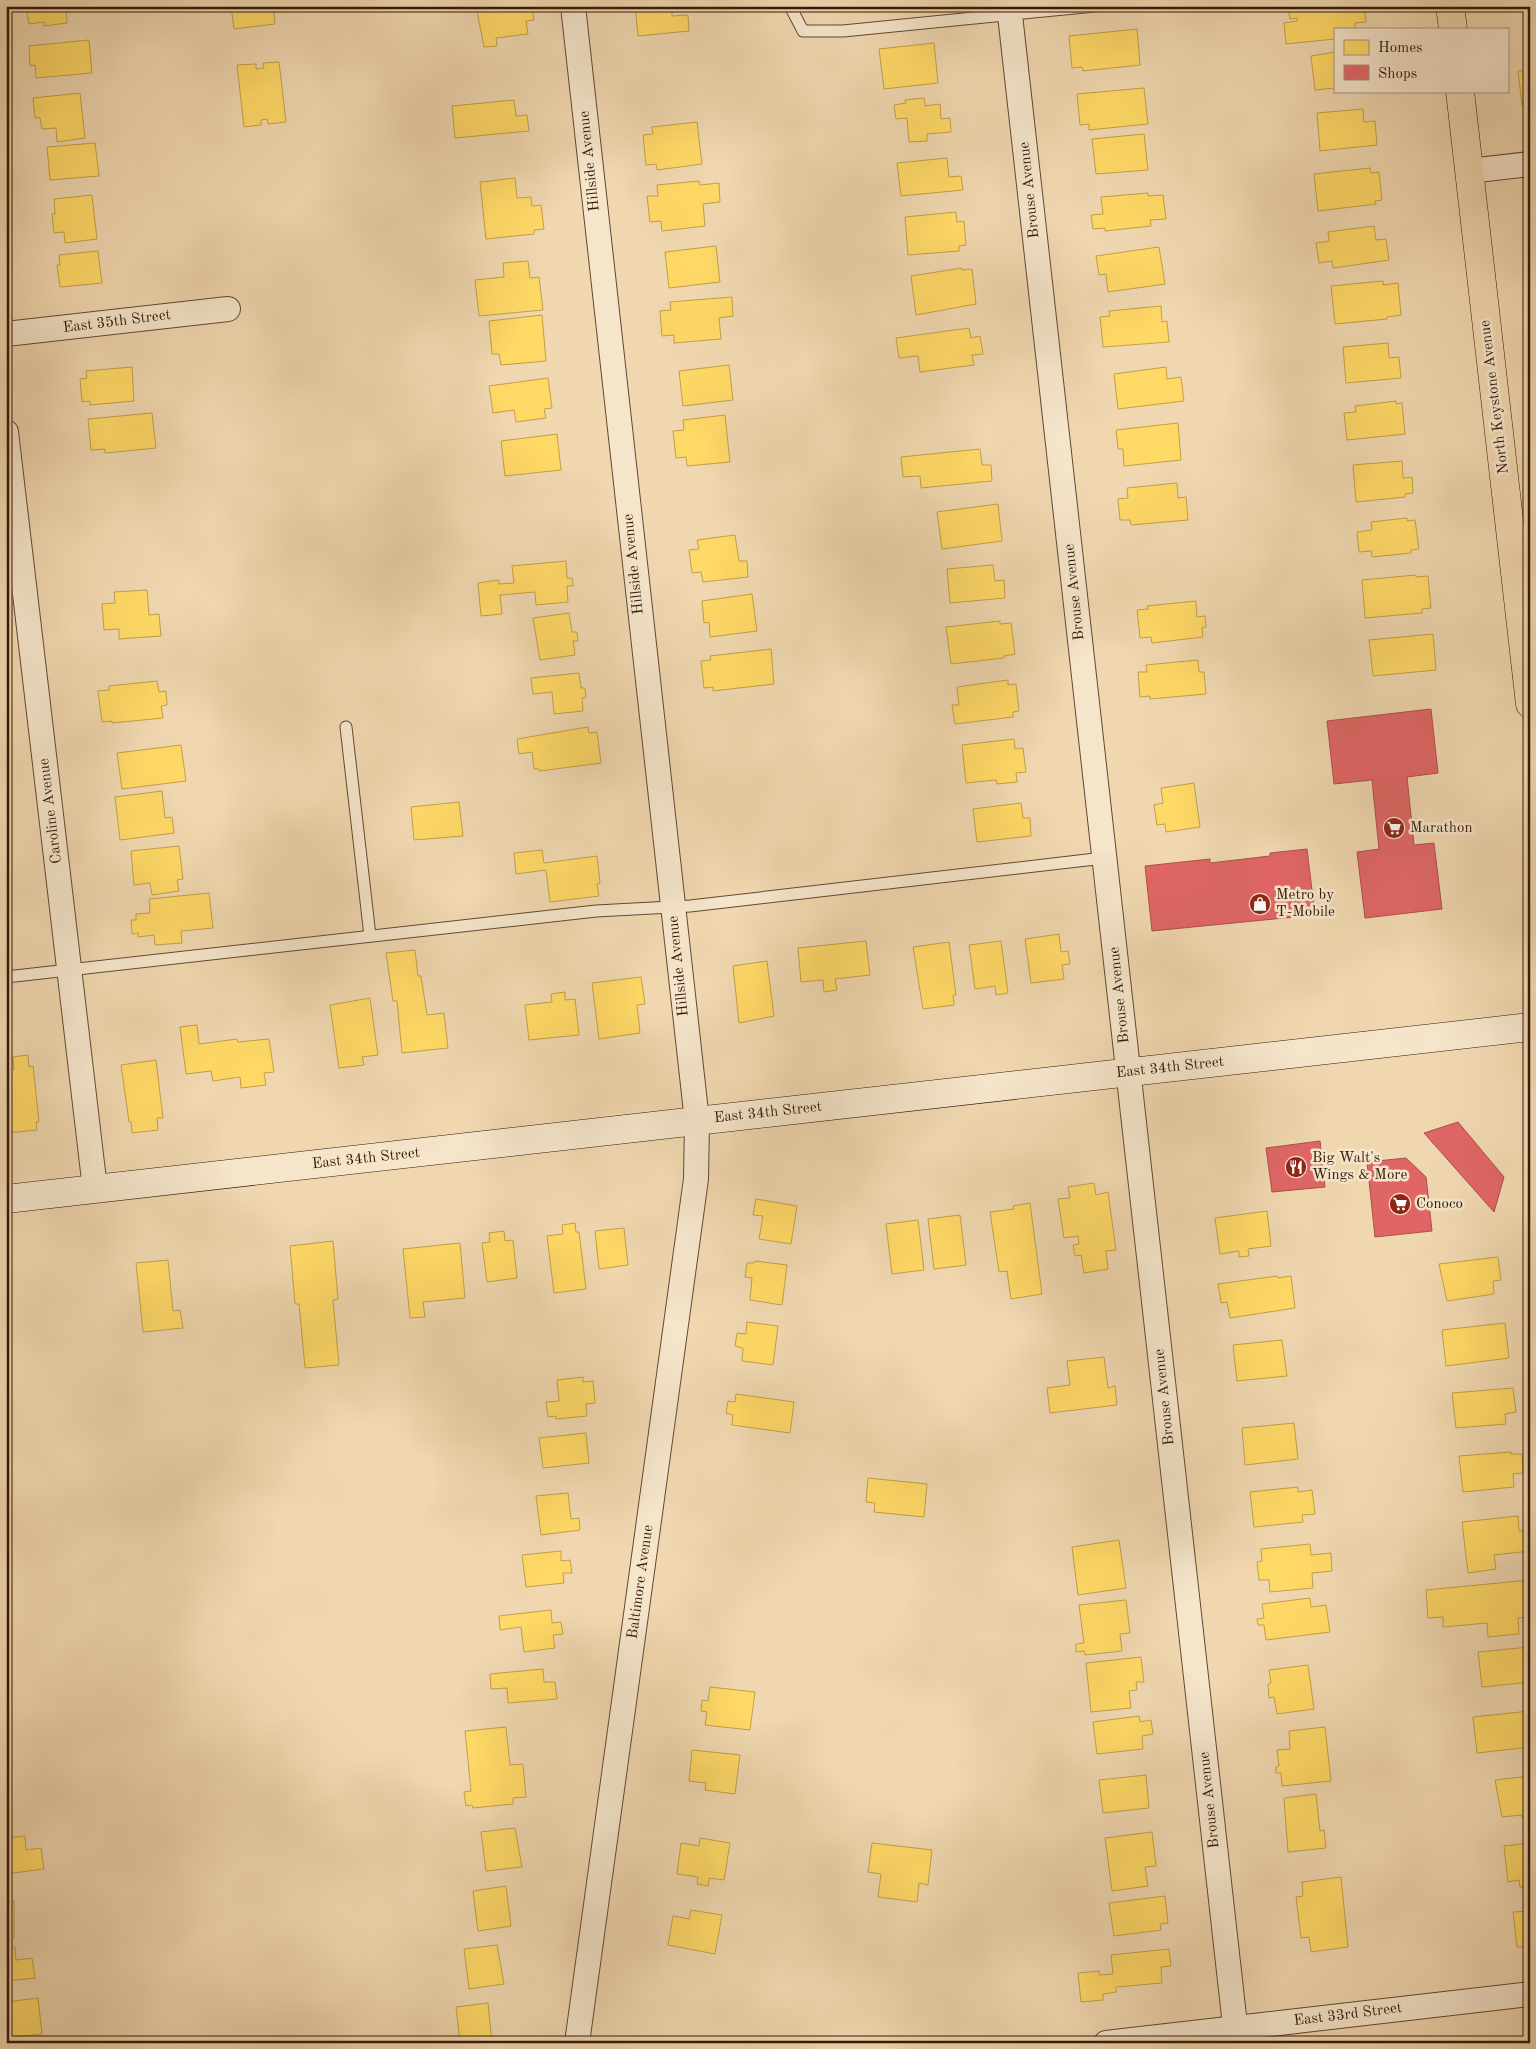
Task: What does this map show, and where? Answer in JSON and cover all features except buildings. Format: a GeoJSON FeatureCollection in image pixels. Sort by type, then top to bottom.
{"type":"FeatureCollection","features":[{"type":"Feature","properties":{"kind":"main road"},"geometry":{"type":"LineString","coordinates":[[1450,6],[1453,28]]}},
{"type":"Feature","properties":{"kind":"main road","name":"North Keystone Avenue"},"geometry":{"type":"LineString","coordinates":[[1460,92],[1530,704]]}},
{"type":"Feature","properties":{"kind":"main road","name":"East 34th Street"},"geometry":{"type":"LineString","coordinates":[[6,1199],[1530,1027]]}},
{"type":"Feature","properties":{"kind":"street","name":"Hillside Avenue"},"geometry":{"type":"LineString","coordinates":[[573,6],[697,1121]]}},
{"type":"Feature","properties":{"kind":"street","name":"Brouse Avenue"},"geometry":{"type":"LineString","coordinates":[[1010,11],[1237,2035]]}},
{"type":"Feature","properties":{"kind":"street"},"geometry":{"type":"LineString","coordinates":[[1469,171],[1530,164]]}},
{"type":"Feature","properties":{"kind":"street","name":"East 35th Street"},"geometry":{"type":"LineString","coordinates":[[6,334],[228,309]]}},
{"type":"Feature","properties":{"kind":"street","name":"Caroline Avenue"},"geometry":{"type":"LineString","coordinates":[[6,432],[95,1189]]}},
{"type":"Feature","properties":{"kind":"street","name":"Baltimore Avenue"},"geometry":{"type":"LineString","coordinates":[[578,2043],[696,1179],[697,1121]]}},
{"type":"Feature","properties":{"kind":"street","name":"East 33rd Street"},"geometry":{"type":"LineString","coordinates":[[1106,2043],[1237,2035],[1530,1994]]}},
{"type":"Feature","properties":{"kind":"lane"},"geometry":{"type":"LineString","coordinates":[[790,6],[803,31],[843,31],[1010,11],[1095,6]]}},
{"type":"Feature","properties":{"kind":"lane"},"geometry":{"type":"LineString","coordinates":[[346,727],[370,936]]}},
{"type":"Feature","properties":{"kind":"lane"},"geometry":{"type":"LineString","coordinates":[[6,977],[596,911],[672,908],[1104,858]]}},
{"type":"Feature","properties":{"kind":"place","name":"Marathon"},"geometry":{"type":"Point","coordinates":[1394,828]}},
{"type":"Feature","properties":{"kind":"place","name":"Metro by T-Mobile"},"geometry":{"type":"Point","coordinates":[1260,904]}},
{"type":"Feature","properties":{"kind":"place","name":"Big Walt's Wings & More"},"geometry":{"type":"Point","coordinates":[1296,1167]}},
{"type":"Feature","properties":{"kind":"place","name":"Conoco"},"geometry":{"type":"Point","coordinates":[1400,1204]}}]}
